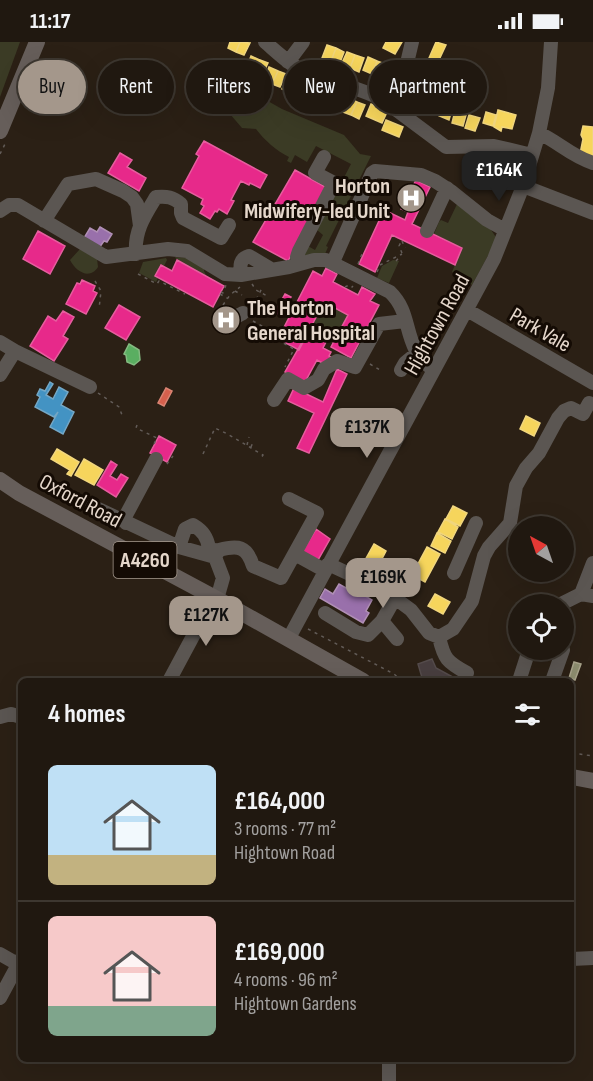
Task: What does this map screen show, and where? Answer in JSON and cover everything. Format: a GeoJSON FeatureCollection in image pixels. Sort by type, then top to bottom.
{"type":"FeatureCollection","features":[{"type":"Feature","properties":{"kind":"main road"},"geometry":{"type":"LineString","coordinates":[[0,131],[37,42]]}},
{"type":"Feature","properties":{"kind":"main road","name":"Oxford Road"},"geometry":{"type":"LineString","coordinates":[[0,480],[215,598],[293,631],[359,678]]}},
{"type":"Feature","properties":{"kind":"main road"},"geometry":{"type":"LineString","coordinates":[[574,777],[593,781]]}},
{"type":"Feature","properties":{"kind":"street"},"geometry":{"type":"LineString","coordinates":[[265,42],[286,60]]}},
{"type":"Feature","properties":{"kind":"street"},"geometry":{"type":"LineString","coordinates":[[290,60],[303,42]]}},
{"type":"Feature","properties":{"kind":"street"},"geometry":{"type":"LineString","coordinates":[[408,60],[412,42]]}},
{"type":"Feature","properties":{"kind":"street","name":"Hightown Road"},"geometry":{"type":"LineString","coordinates":[[293,631],[489,269],[523,186],[532,155],[548,88],[551,42]]}},
{"type":"Feature","properties":{"kind":"street"},"geometry":{"type":"LineString","coordinates":[[402,114],[446,147],[494,146],[532,155]]}},
{"type":"Feature","properties":{"kind":"street"},"geometry":{"type":"LineString","coordinates":[[538,133],[560,143],[575,157],[593,163]]}},
{"type":"Feature","properties":{"kind":"street"},"geometry":{"type":"LineString","coordinates":[[299,264],[297,257],[299,251],[334,183],[315,173],[324,157]]}},
{"type":"Feature","properties":{"kind":"street"},"geometry":{"type":"LineString","coordinates":[[333,262],[372,173],[381,170],[421,175],[447,189],[487,220],[505,230]]}},
{"type":"Feature","properties":{"kind":"street"},"geometry":{"type":"LineString","coordinates":[[44,221],[68,184],[96,179],[132,197],[137,204],[140,226]]}},
{"type":"Feature","properties":{"kind":"street"},"geometry":{"type":"LineString","coordinates":[[523,186],[593,213]]}},
{"type":"Feature","properties":{"kind":"street"},"geometry":{"type":"LineString","coordinates":[[427,231],[447,189]]}},
{"type":"Feature","properties":{"kind":"street"},"geometry":{"type":"LineString","coordinates":[[136,254],[135,242],[140,226],[156,197],[165,196],[174,199],[181,204],[183,218],[221,238],[229,225]]}},
{"type":"Feature","properties":{"kind":"street"},"geometry":{"type":"LineString","coordinates":[[0,211],[9,205],[18,205],[106,257],[168,249],[187,251],[225,274],[246,279],[271,270],[314,260],[333,262],[390,292],[398,300],[416,354],[434,370]]}},
{"type":"Feature","properties":{"kind":"street","name":"Park Vale"},"geometry":{"type":"LineString","coordinates":[[467,310],[593,383]]}},
{"type":"Feature","properties":{"kind":"street"},"geometry":{"type":"LineString","coordinates":[[226,322],[248,313]]}},
{"type":"Feature","properties":{"kind":"street"},"geometry":{"type":"LineString","coordinates":[[274,400],[288,379],[304,388],[318,380],[324,369],[337,361],[355,367],[379,324],[405,321]]}},
{"type":"Feature","properties":{"kind":"street"},"geometry":{"type":"LineString","coordinates":[[0,342],[90,387]]}},
{"type":"Feature","properties":{"kind":"street"},"geometry":{"type":"LineString","coordinates":[[0,375],[15,351]]}},
{"type":"Feature","properties":{"kind":"street"},"geometry":{"type":"LineString","coordinates":[[401,370],[405,363],[416,354]]}},
{"type":"Feature","properties":{"kind":"street"},"geometry":{"type":"LineString","coordinates":[[439,637],[453,629],[472,601],[484,556],[510,523],[516,486],[526,468],[539,453],[564,411],[571,408],[583,414],[589,403]]}},
{"type":"Feature","properties":{"kind":"street"},"geometry":{"type":"LineString","coordinates":[[126,523],[125,517],[156,459]]}},
{"type":"Feature","properties":{"kind":"street"},"geometry":{"type":"LineString","coordinates":[[92,506],[179,547],[216,555],[230,547],[240,548],[249,555],[253,566],[281,578],[317,513],[289,499]]}},
{"type":"Feature","properties":{"kind":"street"},"geometry":{"type":"LineString","coordinates":[[454,573],[476,523]]}},
{"type":"Feature","properties":{"kind":"street"},"geometry":{"type":"LineString","coordinates":[[171,678],[215,598],[223,578],[216,555],[209,548],[202,530],[192,525],[185,529],[179,547]]}},
{"type":"Feature","properties":{"kind":"street"},"geometry":{"type":"LineString","coordinates":[[465,548],[484,556]]}},
{"type":"Feature","properties":{"kind":"street"},"geometry":{"type":"LineString","coordinates":[[295,554],[390,594],[411,610],[429,633],[439,637]]}},
{"type":"Feature","properties":{"kind":"street"},"geometry":{"type":"LineString","coordinates":[[587,595],[593,563]]}},
{"type":"Feature","properties":{"kind":"street"},"geometry":{"type":"LineString","coordinates":[[325,613],[356,632],[368,634],[382,621],[399,566]]}},
{"type":"Feature","properties":{"kind":"street"},"geometry":{"type":"LineString","coordinates":[[382,621],[397,639]]}},
{"type":"Feature","properties":{"kind":"street"},"geometry":{"type":"LineString","coordinates":[[439,637],[444,655],[450,664],[467,673]]}},
{"type":"Feature","properties":{"kind":"street"},"geometry":{"type":"LineString","coordinates":[[520,678],[525,660]]}},
{"type":"Feature","properties":{"kind":"street"},"geometry":{"type":"LineString","coordinates":[[553,678],[559,660]]}},
{"type":"Feature","properties":{"kind":"street"},"geometry":{"type":"LineString","coordinates":[[0,717],[10,714],[18,716]]}},
{"type":"Feature","properties":{"kind":"street"},"geometry":{"type":"LineString","coordinates":[[0,954],[18,962]]}},
{"type":"Feature","properties":{"kind":"street"},"geometry":{"type":"LineString","coordinates":[[574,959],[593,958]]}},
{"type":"Feature","properties":{"kind":"street"},"geometry":{"type":"LineString","coordinates":[[0,998],[18,966]]}},
{"type":"Feature","properties":{"kind":"street"},"geometry":{"type":"LineString","coordinates":[[389,1062],[389,1081]]}},
{"type":"Feature","properties":{"kind":"path"},"geometry":{"type":"LineString","coordinates":[[402,254],[399,246],[402,240],[405,248]]}},
{"type":"Feature","properties":{"kind":"path"},"geometry":{"type":"LineString","coordinates":[[357,266],[362,254]]}},
{"type":"Feature","properties":{"kind":"path"},"geometry":{"type":"LineString","coordinates":[[396,261],[402,254]]}},
{"type":"Feature","properties":{"kind":"path"},"geometry":{"type":"LineString","coordinates":[[375,275],[380,265],[402,254]]}},
{"type":"Feature","properties":{"kind":"path"},"geometry":{"type":"LineString","coordinates":[[138,274],[185,294]]}},
{"type":"Feature","properties":{"kind":"path"},"geometry":{"type":"LineString","coordinates":[[246,279],[255,281]]}},
{"type":"Feature","properties":{"kind":"path"},"geometry":{"type":"LineString","coordinates":[[223,305],[246,279]]}},
{"type":"Feature","properties":{"kind":"path"},"geometry":{"type":"LineString","coordinates":[[246,279],[269,297]]}},
{"type":"Feature","properties":{"kind":"path"},"geometry":{"type":"LineString","coordinates":[[94,281],[101,291],[99,309]]}},
{"type":"Feature","properties":{"kind":"path"},"geometry":{"type":"LineString","coordinates":[[263,286],[248,313],[267,329],[274,329]]}},
{"type":"Feature","properties":{"kind":"path"},"geometry":{"type":"LineString","coordinates":[[235,290],[242,295]]}},
{"type":"Feature","properties":{"kind":"path"},"geometry":{"type":"LineString","coordinates":[[220,294],[228,298]]}},
{"type":"Feature","properties":{"kind":"path"},"geometry":{"type":"LineString","coordinates":[[276,333],[276,339],[294,349],[282,374],[288,379]]}},
{"type":"Feature","properties":{"kind":"path"},"geometry":{"type":"LineString","coordinates":[[90,387],[119,407],[122,415]]}},
{"type":"Feature","properties":{"kind":"path"},"geometry":{"type":"LineString","coordinates":[[203,454],[215,428],[241,440],[263,455],[261,458]]}},
{"type":"Feature","properties":{"kind":"path"},"geometry":{"type":"LineString","coordinates":[[249,437],[249,447]]}},
{"type":"Feature","properties":{"kind":"path"},"geometry":{"type":"LineString","coordinates":[[249,447],[255,442]]}},
{"type":"Feature","properties":{"kind":"path"},"geometry":{"type":"LineString","coordinates":[[293,631],[398,678]]}},
{"type":"Feature","properties":{"kind":"path"},"geometry":{"type":"LineString","coordinates":[[574,753],[593,756]]}},
{"type":"Feature","properties":{"kind":"green space"},"geometry":{"type":"Polygon","coordinates":[[[0,42],[20,42],[0,97],[0,42]]]}},
{"type":"Feature","properties":{"kind":"green space"},"geometry":{"type":"Polygon","coordinates":[[[272,103],[284,110],[284,114],[294,114],[344,135],[360,154],[371,156],[326,246],[328,247],[325,254],[303,258],[306,245],[315,250],[323,235],[317,230],[351,164],[316,146],[307,162],[295,155],[291,163],[287,161],[289,157],[271,145],[256,129],[242,128],[230,114],[272,114],[272,103]]]}},
{"type":"Feature","properties":{"kind":"green space"},"geometry":{"type":"Polygon","coordinates":[[[459,200],[488,225],[497,239],[472,285],[452,272],[462,248],[434,234],[441,220],[448,223],[459,200]]]}},
{"type":"Feature","properties":{"kind":"green space"},"geometry":{"type":"Polygon","coordinates":[[[80,249],[97,259],[98,267],[95,271],[83,273],[70,260],[80,249]]]}},
{"type":"Feature","properties":{"kind":"green space"},"geometry":{"type":"Polygon","coordinates":[[[175,257],[187,258],[204,268],[207,277],[177,260],[175,257]]]}},
{"type":"Feature","properties":{"kind":"green space"},"geometry":{"type":"Polygon","coordinates":[[[166,258],[164,266],[160,265],[155,275],[158,278],[156,282],[139,273],[143,262],[166,258]]]}},
{"type":"Feature","properties":{"kind":"green space"},"geometry":{"type":"Polygon","coordinates":[[[393,260],[399,261],[389,283],[377,278],[382,266],[393,260]]]}},
{"type":"Feature","properties":{"kind":"green space"},"geometry":{"type":"Polygon","coordinates":[[[324,302],[348,315],[336,338],[312,326],[324,302]]]}},
{"type":"Feature","properties":{"kind":"green space"},"geometry":{"type":"Polygon","coordinates":[[[136,1062],[205,1062],[143,1064],[136,1062]]]}},
{"type":"Feature","properties":{"kind":"building: Homes"},"geometry":{"type":"Polygon","coordinates":[[[230,42],[240,42],[236,52],[228,48],[230,42]]]}},
{"type":"Feature","properties":{"kind":"building: Homes"},"geometry":{"type":"Polygon","coordinates":[[[240,42],[250,43],[244,55],[236,52],[240,42]]]}},
{"type":"Feature","properties":{"kind":"building: Homes"},"geometry":{"type":"Polygon","coordinates":[[[386,42],[402,42],[395,54],[383,48],[386,42]]]}},
{"type":"Feature","properties":{"kind":"building: Homes"},"geometry":{"type":"Polygon","coordinates":[[[436,42],[446,45],[439,60],[429,58],[436,42]]]}},
{"type":"Feature","properties":{"kind":"building: Homes"},"geometry":{"type":"Polygon","coordinates":[[[327,45],[336,48],[331,60],[322,58],[327,45]]]}},
{"type":"Feature","properties":{"kind":"building: Homes"},"geometry":{"type":"Polygon","coordinates":[[[336,48],[344,52],[341,60],[331,60],[336,48]]]}},
{"type":"Feature","properties":{"kind":"building: Homes"},"geometry":{"type":"Polygon","coordinates":[[[347,52],[355,55],[353,60],[343,60],[347,52]]]}},
{"type":"Feature","properties":{"kind":"building: Homes"},"geometry":{"type":"Polygon","coordinates":[[[355,55],[364,58],[359,72],[357,71],[357,60],[353,60],[355,55]]]}},
{"type":"Feature","properties":{"kind":"building: Homes"},"geometry":{"type":"Polygon","coordinates":[[[368,57],[375,60],[369,60],[369,73],[363,70],[368,57]]]}},
{"type":"Feature","properties":{"kind":"building: Homes"},"geometry":{"type":"Polygon","coordinates":[[[272,68],[278,71],[272,84],[272,68]]]}},
{"type":"Feature","properties":{"kind":"building: Homes"},"geometry":{"type":"Polygon","coordinates":[[[278,71],[284,73],[280,87],[272,84],[278,71]]]}},
{"type":"Feature","properties":{"kind":"building: Homes"},"geometry":{"type":"Polygon","coordinates":[[[357,102],[365,105],[359,119],[351,115],[357,114],[357,102]]]}},
{"type":"Feature","properties":{"kind":"building: Homes"},"geometry":{"type":"Polygon","coordinates":[[[369,109],[369,114],[386,114],[382,123],[366,116],[369,109]]]}},
{"type":"Feature","properties":{"kind":"building: Homes"},"geometry":{"type":"Polygon","coordinates":[[[498,110],[516,115],[512,129],[502,127],[501,131],[494,127],[498,110]]]}},
{"type":"Feature","properties":{"kind":"building: Homes"},"geometry":{"type":"Polygon","coordinates":[[[487,112],[496,115],[493,126],[483,123],[487,112]]]}},
{"type":"Feature","properties":{"kind":"building: Homes"},"geometry":{"type":"Polygon","coordinates":[[[435,114],[451,114],[449,120],[435,114]]]}},
{"type":"Feature","properties":{"kind":"building: Homes"},"geometry":{"type":"Polygon","coordinates":[[[454,114],[466,115],[463,126],[452,123],[454,114]]]}},
{"type":"Feature","properties":{"kind":"building: Homes"},"geometry":{"type":"Polygon","coordinates":[[[469,115],[480,118],[475,131],[465,128],[469,115]]]}},
{"type":"Feature","properties":{"kind":"building: Homes"},"geometry":{"type":"Polygon","coordinates":[[[386,120],[403,127],[399,137],[382,130],[386,120]]]}},
{"type":"Feature","properties":{"kind":"building: Homes"},"geometry":{"type":"Polygon","coordinates":[[[583,126],[593,127],[593,159],[580,154],[583,126]]]}},
{"type":"Feature","properties":{"kind":"building: Homes"},"geometry":{"type":"Polygon","coordinates":[[[526,416],[540,423],[534,436],[520,429],[526,416]]]}},
{"type":"Feature","properties":{"kind":"building: Homes"},"geometry":{"type":"Polygon","coordinates":[[[57,449],[79,462],[71,476],[67,474],[70,470],[51,459],[57,449]]]}},
{"type":"Feature","properties":{"kind":"building: Homes"},"geometry":{"type":"Polygon","coordinates":[[[84,459],[103,470],[94,485],[75,475],[84,459]]]}},
{"type":"Feature","properties":{"kind":"building: Homes"},"geometry":{"type":"Polygon","coordinates":[[[453,506],[467,513],[460,526],[446,519],[453,506]]]}},
{"type":"Feature","properties":{"kind":"building: Homes"},"geometry":{"type":"Polygon","coordinates":[[[445,519],[458,527],[452,539],[438,532],[445,519]]]}},
{"type":"Feature","properties":{"kind":"building: Homes"},"geometry":{"type":"Polygon","coordinates":[[[437,533],[451,541],[445,553],[431,546],[437,533]]]}},
{"type":"Feature","properties":{"kind":"building: Homes"},"geometry":{"type":"Polygon","coordinates":[[[374,544],[386,551],[372,578],[359,571],[374,544]]]}},
{"type":"Feature","properties":{"kind":"building: Homes"},"geometry":{"type":"Polygon","coordinates":[[[427,547],[440,554],[425,582],[412,575],[427,547]]]}},
{"type":"Feature","properties":{"kind":"building: Homes"},"geometry":{"type":"Polygon","coordinates":[[[435,594],[450,602],[443,614],[428,606],[435,594]]]}},
{"type":"Feature","properties":{"kind":"building: Shops"},"geometry":{"type":"Polygon","coordinates":[[[166,388],[172,391],[164,406],[158,403],[166,388]]]}},
{"type":"Feature","properties":{"kind":"building: Offices"},"geometry":{"type":"Polygon","coordinates":[[[100,227],[112,234],[99,248],[84,238],[90,228],[97,232],[100,227]]]}},
{"type":"Feature","properties":{"kind":"building: Offices"},"geometry":{"type":"Polygon","coordinates":[[[351,580],[360,585],[357,591],[372,600],[366,611],[369,613],[363,623],[320,598],[325,589],[333,594],[339,584],[346,588],[351,580]]]}},
{"type":"Feature","properties":{"kind":"building: Schools"},"geometry":{"type":"Polygon","coordinates":[[[50,382],[53,384],[46,395],[53,399],[59,387],[68,392],[61,405],[74,412],[63,434],[50,427],[58,412],[54,417],[35,407],[40,397],[37,395],[40,389],[45,391],[50,382]]]}},
{"type":"Feature","properties":{"kind":"building: Health"},"geometry":{"type":"Polygon","coordinates":[[[204,141],[267,175],[260,188],[241,181],[227,214],[219,209],[210,219],[200,213],[204,206],[201,204],[203,199],[182,188],[199,156],[196,154],[204,141]]]}},
{"type":"Feature","properties":{"kind":"building: Health"},"geometry":{"type":"Polygon","coordinates":[[[120,153],[132,160],[127,167],[146,178],[139,191],[108,173],[120,153]]]}},
{"type":"Feature","properties":{"kind":"building: Health"},"geometry":{"type":"Polygon","coordinates":[[[295,170],[329,189],[288,261],[253,242],[295,170]]]}},
{"type":"Feature","properties":{"kind":"building: Health"},"geometry":{"type":"Polygon","coordinates":[[[416,180],[430,187],[412,224],[462,248],[455,265],[392,235],[375,272],[359,264],[384,210],[405,220],[408,212],[401,209],[416,180]]]}},
{"type":"Feature","properties":{"kind":"building: Health"},"geometry":{"type":"Polygon","coordinates":[[[38,231],[65,246],[50,274],[23,259],[38,231]]]}},
{"type":"Feature","properties":{"kind":"building: Health"},"geometry":{"type":"Polygon","coordinates":[[[177,260],[224,286],[213,307],[155,276],[161,265],[172,271],[177,260]]]}},
{"type":"Feature","properties":{"kind":"building: Health"},"geometry":{"type":"Polygon","coordinates":[[[326,268],[337,274],[333,282],[358,295],[362,287],[375,294],[370,301],[379,305],[351,358],[331,347],[348,315],[324,302],[299,350],[278,339],[313,271],[322,276],[326,268]]]}},
{"type":"Feature","properties":{"kind":"building: Health"},"geometry":{"type":"Polygon","coordinates":[[[82,280],[95,286],[93,291],[97,293],[86,314],[66,304],[77,283],[80,284],[82,280]]]}},
{"type":"Feature","properties":{"kind":"building: Health"},"geometry":{"type":"Polygon","coordinates":[[[285,294],[291,297],[280,315],[275,312],[285,294]]]}},
{"type":"Feature","properties":{"kind":"building: Health"},"geometry":{"type":"Polygon","coordinates":[[[119,305],[140,317],[126,340],[105,328],[119,305]]]}},
{"type":"Feature","properties":{"kind":"building: Health"},"geometry":{"type":"Polygon","coordinates":[[[63,311],[74,317],[63,336],[68,339],[54,361],[30,346],[48,316],[56,321],[63,311]]]}},
{"type":"Feature","properties":{"kind":"building: Health"},"geometry":{"type":"Polygon","coordinates":[[[309,330],[327,340],[323,348],[331,352],[329,356],[331,357],[326,365],[317,360],[305,382],[285,372],[309,330]]]}},
{"type":"Feature","properties":{"kind":"building: Health"},"geometry":{"type":"Polygon","coordinates":[[[337,369],[347,374],[309,453],[297,448],[314,413],[288,401],[294,388],[323,402],[337,369]]]}},
{"type":"Feature","properties":{"kind":"building: Health"},"geometry":{"type":"Polygon","coordinates":[[[159,436],[176,445],[167,462],[150,453],[159,436]]]}},
{"type":"Feature","properties":{"kind":"building: Health"},"geometry":{"type":"Polygon","coordinates":[[[111,461],[117,465],[110,476],[117,480],[121,474],[128,478],[116,497],[97,485],[111,461]]]}},
{"type":"Feature","properties":{"kind":"building: Health"},"geometry":{"type":"Polygon","coordinates":[[[316,529],[330,539],[318,560],[302,552],[316,529]]]}},
{"type":"Feature","properties":{"kind":"building: Public"},"geometry":{"type":"Polygon","coordinates":[[[129,344],[139,350],[140,360],[134,365],[127,362],[124,354],[129,344]]]}},
{"type":"Feature","properties":{"kind":"building: Industry"},"geometry":{"type":"Polygon","coordinates":[[[574,662],[581,664],[575,680],[569,678],[574,662]]]}},
{"type":"Feature","properties":{"kind":"building: Other"},"geometry":{"type":"Polygon","coordinates":[[[432,659],[436,668],[454,678],[422,678],[418,664],[432,659]]]}},
{"type":"Feature","properties":{"kind":"place","name":"Horton Midwifery-led Unit"},"geometry":{"type":"Point","coordinates":[411,198]}},
{"type":"Feature","properties":{"kind":"place","name":"The Horton General Hospital"},"geometry":{"type":"Point","coordinates":[226,320]}}]}
